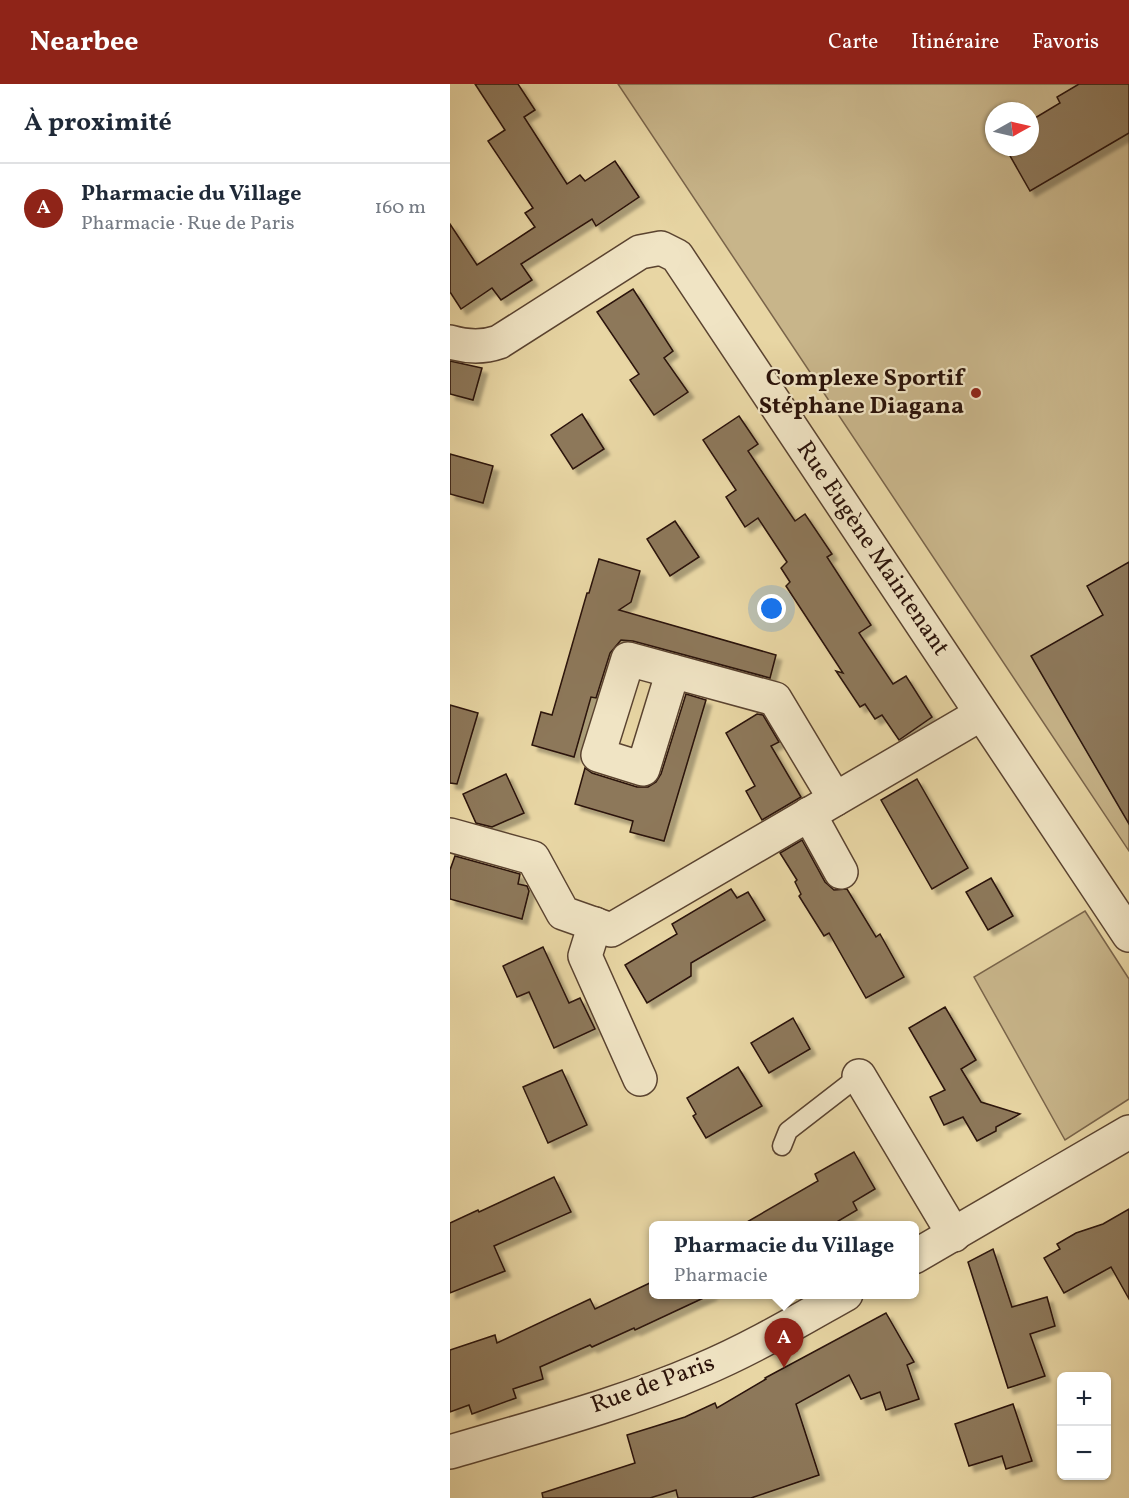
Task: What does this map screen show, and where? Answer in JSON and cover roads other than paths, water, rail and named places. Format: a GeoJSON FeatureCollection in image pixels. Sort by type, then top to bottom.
{"type":"FeatureCollection","features":[{"type":"Feature","properties":{"kind":"street","name":"Rue Eugène Maintenant"},"geometry":{"type":"LineString","coordinates":[[450,342],[476,346],[487,346],[499,342],[640,252],[662,248],[677,256],[1129,935]]}},
{"type":"Feature","properties":{"kind":"street"},"geometry":{"type":"LineString","coordinates":[[673,671],[775,699],[822,807],[841,872]]}},
{"type":"Feature","properties":{"kind":"street"},"geometry":{"type":"LineString","coordinates":[[450,835],[533,858],[563,913],[611,930],[981,714]]}},
{"type":"Feature","properties":{"kind":"street"},"geometry":{"type":"LineString","coordinates":[[595,924],[585,956],[640,1079]]}},
{"type":"Feature","properties":{"kind":"street"},"geometry":{"type":"LineString","coordinates":[[859,1076],[954,1235]]}},
{"type":"Feature","properties":{"kind":"street"},"geometry":{"type":"LineString","coordinates":[[919,1255],[1129,1132]]}},
{"type":"Feature","properties":{"kind":"street","name":"Rue de Paris"},"geometry":{"type":"LineString","coordinates":[[450,1452],[602,1406],[701,1370],[762,1341],[837,1299]]}},
{"type":"Feature","properties":{"kind":"lane"},"geometry":{"type":"LineString","coordinates":[[782,1146],[788,1131],[859,1076]]}},
{"type":"Feature","properties":{"kind":"place","name":"Complexe Sportif Stéphane Diagana"},"geometry":{"type":"Point","coordinates":[976,393]}},
{"type":"Feature","properties":{"kind":"place","name":"Pharmacie du Village"},"geometry":{"type":"Point","coordinates":[784,1368]}}]}
